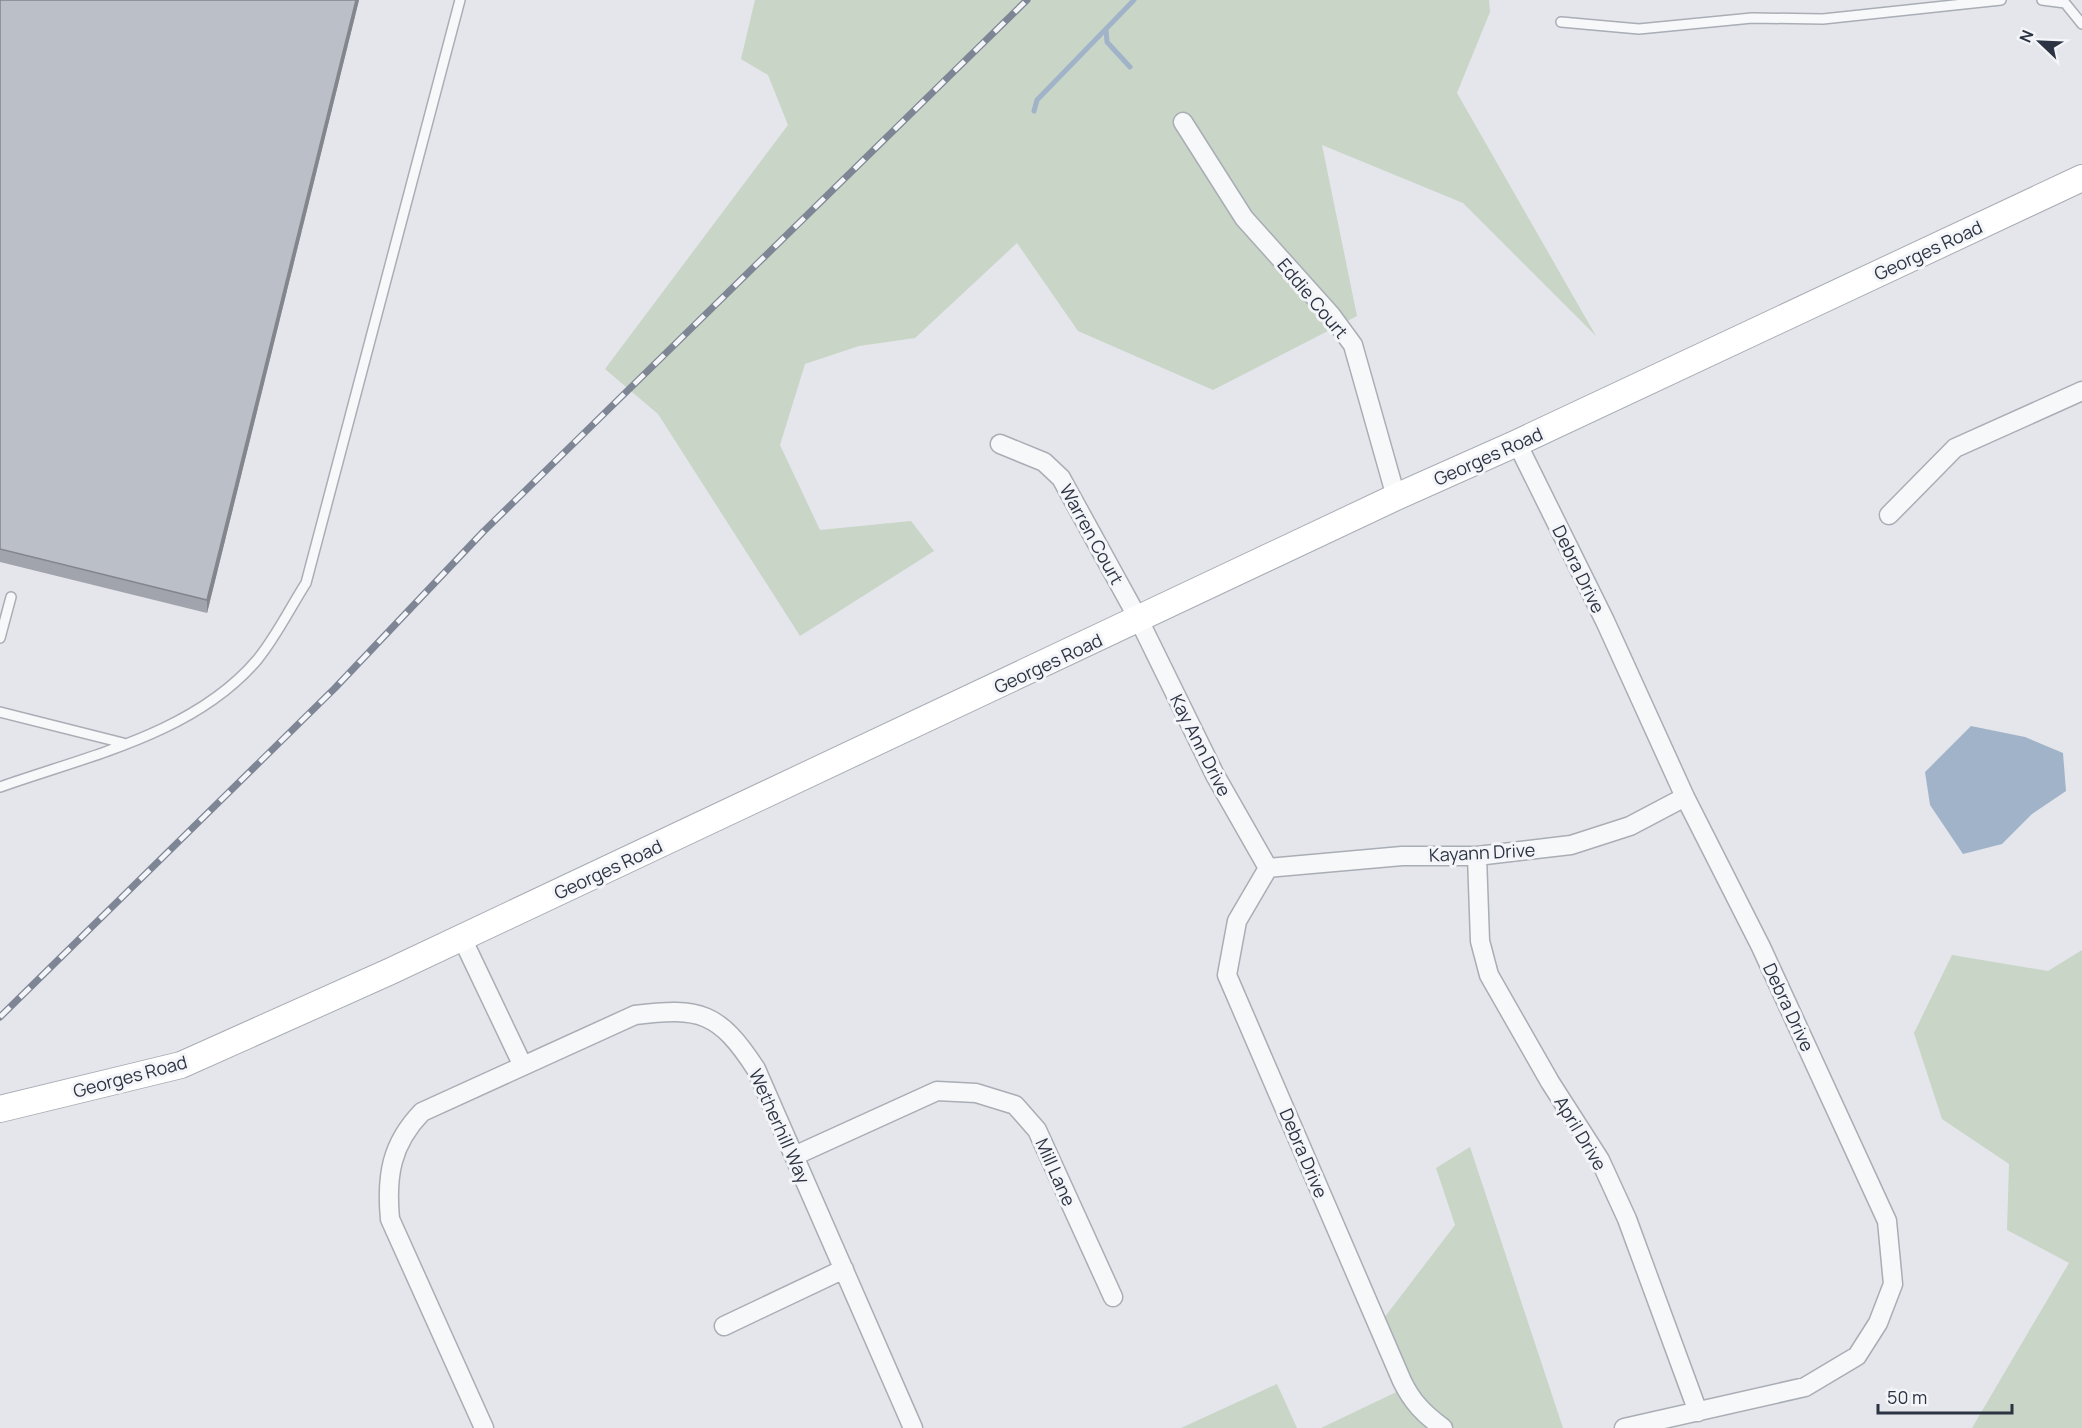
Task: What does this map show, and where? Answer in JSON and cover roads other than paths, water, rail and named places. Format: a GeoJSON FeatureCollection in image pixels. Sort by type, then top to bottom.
{"type":"FeatureCollection","features":[{"type":"Feature","properties":{"kind":"street","name":"Eddie Court"},"geometry":{"type":"LineString","coordinates":[[1183,122],[1244,218],[1331,315],[1353,345],[1396,497]]}},
{"type":"Feature","properties":{"kind":"street","name":"Georges Road"},"geometry":{"type":"LineString","coordinates":[[0,1109],[181,1065],[462,938],[1139,621],[1396,497],[2082,178]]}},
{"type":"Feature","properties":{"kind":"street"},"geometry":{"type":"LineString","coordinates":[[1888,515],[1955,448],[2082,391]]}},
{"type":"Feature","properties":{"kind":"street","name":"Debra Drive"},"geometry":{"type":"LineString","coordinates":[[1516,443],[1605,621],[1685,797],[1761,947],[1887,1221],[1893,1284],[1878,1323],[1857,1356],[1805,1387],[1624,1428]]}},
{"type":"Feature","properties":{"kind":"street","name":"Warren Court"},"geometry":{"type":"LineString","coordinates":[[1000,444],[1044,462],[1061,478],[1139,621]]}},
{"type":"Feature","properties":{"kind":"street","name":"Kay Ann Drive"},"geometry":{"type":"LineString","coordinates":[[1139,621],[1215,775],[1268,868]]}},
{"type":"Feature","properties":{"kind":"street","name":"Kayann Drive"},"geometry":{"type":"LineString","coordinates":[[1268,868],[1402,856],[1477,856],[1571,845],[1630,826],[1685,797]]}},
{"type":"Feature","properties":{"kind":"street","name":"April Drive"},"geometry":{"type":"LineString","coordinates":[[1477,856],[1480,941],[1489,975],[1550,1082],[1600,1160],[1627,1219],[1698,1412]]}},
{"type":"Feature","properties":{"kind":"street","name":"Debra Drive"},"geometry":{"type":"LineString","coordinates":[[1268,868],[1237,921],[1227,975],[1410,1399],[1422,1413],[1443,1428]]}},
{"type":"Feature","properties":{"kind":"street"},"geometry":{"type":"LineString","coordinates":[[462,938],[523,1066]]}},
{"type":"Feature","properties":{"kind":"street","name":"Wetherhill Way"},"geometry":{"type":"LineString","coordinates":[[484,1428],[390,1219],[387,1189],[393,1159],[406,1129],[422,1112],[634,1015],[669,1011],[696,1014],[717,1023],[736,1038],[756,1069],[913,1428]]}},
{"type":"Feature","properties":{"kind":"street","name":"Mill Lane"},"geometry":{"type":"LineString","coordinates":[[794,1156],[937,1091],[976,1093],[1015,1106],[1037,1130],[1113,1297]]}},
{"type":"Feature","properties":{"kind":"street"},"geometry":{"type":"LineString","coordinates":[[724,1326],[844,1269]]}},
{"type":"Feature","properties":{"kind":"lane"},"geometry":{"type":"LineString","coordinates":[[0,787],[163,730],[226,690],[257,660],[306,583],[460,0]]}},
{"type":"Feature","properties":{"kind":"lane"},"geometry":{"type":"LineString","coordinates":[[1561,22],[1639,29],[1752,18],[1823,20],[2001,0]]}},
{"type":"Feature","properties":{"kind":"lane"},"geometry":{"type":"LineString","coordinates":[[2042,0],[2066,3],[2082,24]]}},
{"type":"Feature","properties":{"kind":"lane"},"geometry":{"type":"LineString","coordinates":[[0,638],[11,597]]}},
{"type":"Feature","properties":{"kind":"lane"},"geometry":{"type":"LineString","coordinates":[[0,712],[124,743]]}},
{"type":"Feature","properties":{"kind":"water"},"geometry":{"type":"Polygon","coordinates":[[[1971,726],[2025,737],[2063,753],[2066,791],[2032,814],[2002,844],[1963,854],[1930,805],[1925,772],[1971,726]]]}},
{"type":"Feature","properties":{"kind":"waterway"},"geometry":{"type":"LineString","coordinates":[[1034,111],[1037,100],[1134,0]]}},
{"type":"Feature","properties":{"kind":"waterway"},"geometry":{"type":"LineString","coordinates":[[1106,29],[1107,42],[1130,67]]}},
{"type":"Feature","properties":{"kind":"railway"},"geometry":{"type":"LineString","coordinates":[[0,1017],[335,688],[483,532],[1027,0]]}}]}
